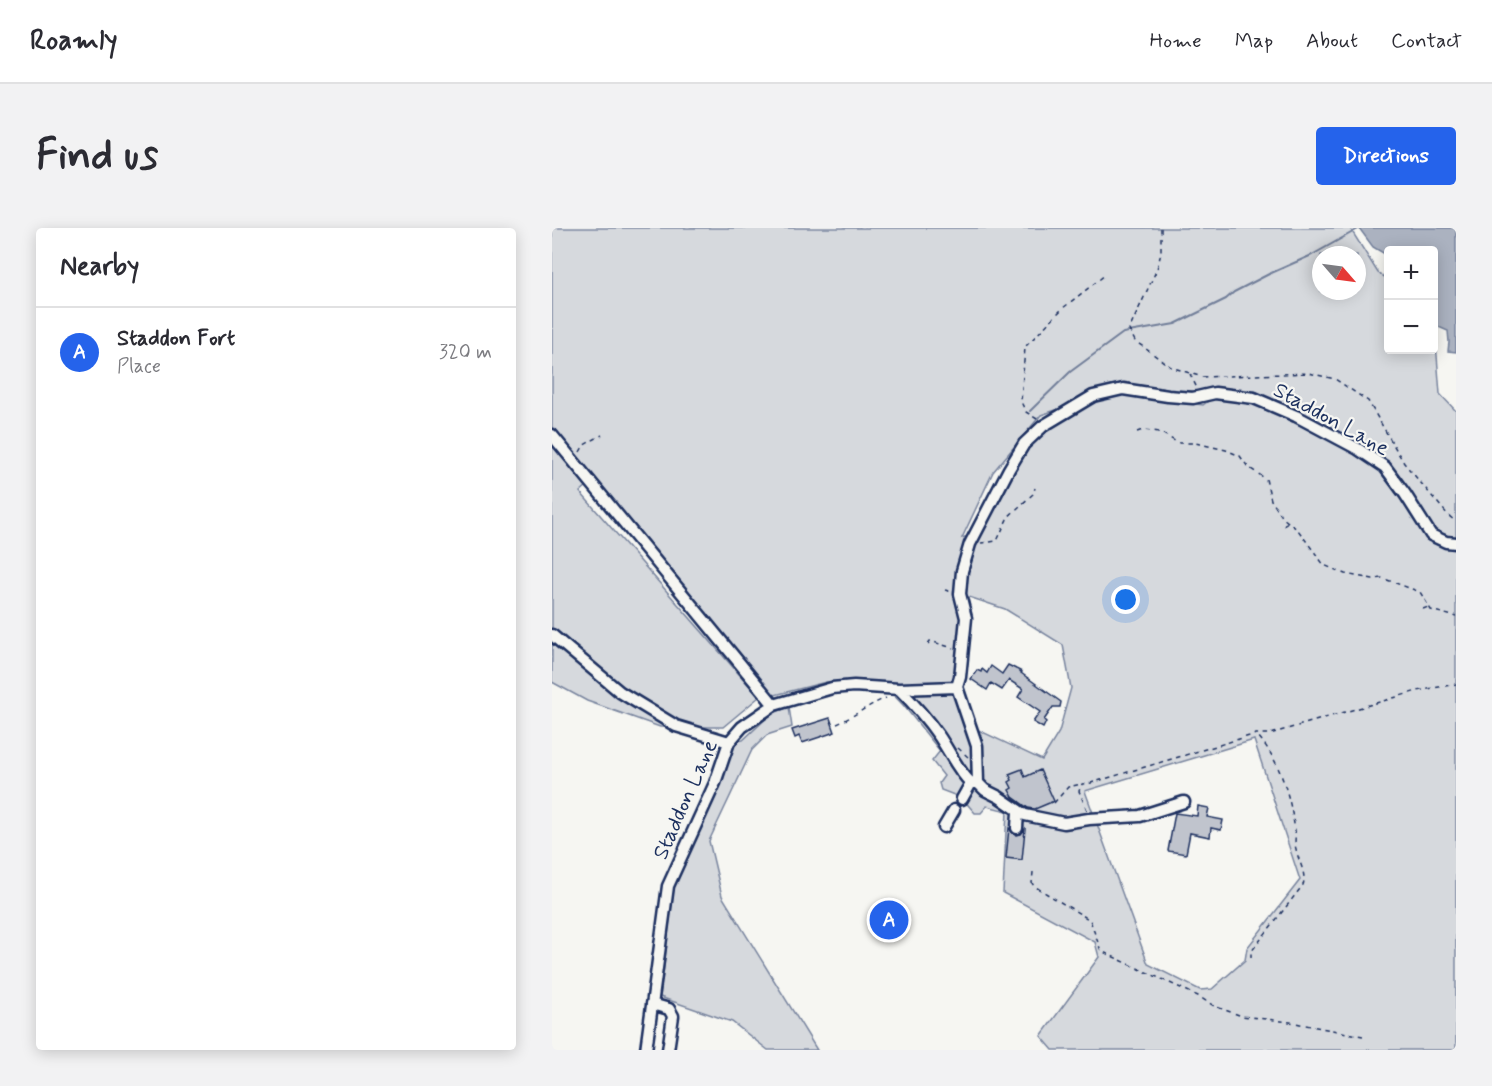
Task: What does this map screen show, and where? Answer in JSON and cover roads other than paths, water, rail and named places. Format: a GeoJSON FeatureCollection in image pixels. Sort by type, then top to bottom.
{"type":"FeatureCollection","features":[{"type":"Feature","properties":{"kind":"street","name":"Staddon Lane"},"geometry":{"type":"LineString","coordinates":[[646,1050],[668,886],[715,783],[729,742],[742,727],[774,705],[832,688],[854,686],[897,689],[957,687],[966,618],[960,594],[962,571],[970,544],[1024,444],[1045,425],[1093,396],[1123,389],[1168,396],[1200,396],[1215,393],[1254,398],[1296,416],[1358,449],[1385,467],[1406,494],[1431,536],[1456,543]]}},
{"type":"Feature","properties":{"kind":"street"},"geometry":{"type":"LineString","coordinates":[[552,435],[774,705]]}},
{"type":"Feature","properties":{"kind":"street"},"geometry":{"type":"LineString","coordinates":[[552,635],[620,692],[676,726],[729,742]]}},
{"type":"Feature","properties":{"kind":"street"},"geometry":{"type":"LineString","coordinates":[[957,687],[977,746],[974,783],[962,798]]}},
{"type":"Feature","properties":{"kind":"street"},"geometry":{"type":"LineString","coordinates":[[897,689],[920,711],[964,776],[1001,798],[1018,812],[1034,818],[1064,823],[1140,816],[1185,802]]}},
{"type":"Feature","properties":{"kind":"street"},"geometry":{"type":"LineString","coordinates":[[944,827],[954,810]]}},
{"type":"Feature","properties":{"kind":"street"},"geometry":{"type":"LineString","coordinates":[[1017,828],[1018,812]]}},
{"type":"Feature","properties":{"kind":"street"},"geometry":{"type":"LineString","coordinates":[[652,1004],[669,1009],[673,1016],[668,1050]]}},
{"type":"Feature","properties":{"kind":"waterway"},"geometry":{"type":"LineString","coordinates":[[1030,411],[1070,372],[1123,333],[1175,324],[1226,299],[1234,292],[1269,274],[1312,255],[1360,228]]}},
{"type":"Feature","properties":{"kind":"place","name":"Staddon Fort"},"geometry":{"type":"Point","coordinates":[889,920]}}]}
